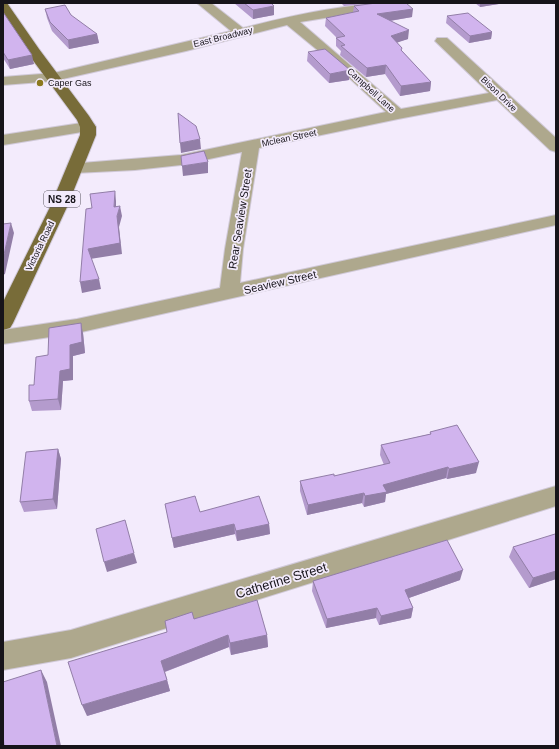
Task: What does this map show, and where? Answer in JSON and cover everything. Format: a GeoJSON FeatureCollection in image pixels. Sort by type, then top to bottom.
{"type":"FeatureCollection","features":[{"type":"Feature","properties":{"kind":"main road"},"geometry":{"type":"LineString","coordinates":[[3,6],[34,52],[54,76],[88,127]]}},
{"type":"Feature","properties":{"kind":"main road","name":"Victoria Road"},"geometry":{"type":"LineString","coordinates":[[3,323],[52,223],[88,135],[88,127]]}},
{"type":"Feature","properties":{"kind":"street"},"geometry":{"type":"LineString","coordinates":[[203,3],[241,33]]}},
{"type":"Feature","properties":{"kind":"street","name":"East Broadway"},"geometry":{"type":"LineString","coordinates":[[3,81],[54,76],[241,33],[289,20],[393,3]]}},
{"type":"Feature","properties":{"kind":"street","name":"Campbell Lane"},"geometry":{"type":"LineString","coordinates":[[289,20],[319,43],[385,105],[398,114]]}},
{"type":"Feature","properties":{"kind":"street","name":"Bison Drive"},"geometry":{"type":"LineString","coordinates":[[442,41],[502,95],[512,107],[556,147]]}},
{"type":"Feature","properties":{"kind":"street","name":"Mclean Street"},"geometry":{"type":"LineString","coordinates":[[75,168],[128,166],[174,161],[398,114],[502,95]]}},
{"type":"Feature","properties":{"kind":"street"},"geometry":{"type":"LineString","coordinates":[[3,140],[88,127]]}},
{"type":"Feature","properties":{"kind":"street","name":"Rear Seaview Street"},"geometry":{"type":"LineString","coordinates":[[229,293],[234,249],[251,146]]}},
{"type":"Feature","properties":{"kind":"street","name":"Seaview Street"},"geometry":{"type":"LineString","coordinates":[[3,337],[61,329],[556,220]]}},
{"type":"Feature","properties":{"kind":"street","name":"Catherine Street"},"geometry":{"type":"LineString","coordinates":[[3,656],[71,644],[556,496]]}},
{"type":"Feature","properties":{"kind":"building"},"geometry":{"type":"Polygon","coordinates":[[[244,3],[271,3],[274,6],[253,10],[244,3]]]}},
{"type":"Feature","properties":{"kind":"building"},"geometry":{"type":"Polygon","coordinates":[[[376,3],[406,3],[413,9],[377,14],[409,30],[391,36],[402,48],[401,50],[431,82],[401,86],[386,65],[367,68],[341,46],[345,45],[336,38],[345,36],[326,18],[359,11],[354,6],[376,3]]]}},
{"type":"Feature","properties":{"kind":"building"},"geometry":{"type":"Polygon","coordinates":[[[65,5],[71,15],[97,34],[68,40],[50,22],[45,9],[65,5]]]}},
{"type":"Feature","properties":{"kind":"building"},"geometry":{"type":"Polygon","coordinates":[[[3,12],[32,55],[8,60],[3,52],[3,12]]]}},
{"type":"Feature","properties":{"kind":"building"},"geometry":{"type":"Polygon","coordinates":[[[468,13],[492,32],[470,36],[447,16],[468,13]]]}},
{"type":"Feature","properties":{"kind":"building"},"geometry":{"type":"Polygon","coordinates":[[[325,49],[350,70],[330,74],[308,52],[325,49]]]}},
{"type":"Feature","properties":{"kind":"building"},"geometry":{"type":"Polygon","coordinates":[[[178,113],[196,126],[200,139],[180,143],[178,113]]]}},
{"type":"Feature","properties":{"kind":"building"},"geometry":{"type":"Polygon","coordinates":[[[204,151],[208,162],[182,166],[181,156],[204,151]]]}},
{"type":"Feature","properties":{"kind":"building"},"geometry":{"type":"Polygon","coordinates":[[[115,191],[114,207],[120,206],[117,216],[120,243],[88,249],[99,279],[80,282],[86,209],[92,208],[90,194],[115,191]]]}},
{"type":"Feature","properties":{"kind":"building"},"geometry":{"type":"Polygon","coordinates":[[[11,223],[3,259],[3,224],[11,223]]]}},
{"type":"Feature","properties":{"kind":"building"},"geometry":{"type":"Polygon","coordinates":[[[81,323],[82,342],[70,345],[70,369],[60,371],[58,399],[29,401],[29,385],[34,385],[36,357],[48,355],[49,328],[81,323]]]}},
{"type":"Feature","properties":{"kind":"building"},"geometry":{"type":"Polygon","coordinates":[[[457,425],[479,462],[449,469],[448,467],[383,485],[387,492],[365,496],[364,493],[308,505],[300,481],[334,474],[334,476],[390,463],[381,445],[431,434],[430,432],[457,425]]]}},
{"type":"Feature","properties":{"kind":"building"},"geometry":{"type":"Polygon","coordinates":[[[58,449],[53,499],[20,502],[26,452],[58,449]]]}},
{"type":"Feature","properties":{"kind":"building"},"geometry":{"type":"Polygon","coordinates":[[[195,496],[200,512],[259,496],[269,524],[236,531],[234,524],[172,538],[165,504],[195,496]]]}},
{"type":"Feature","properties":{"kind":"building"},"geometry":{"type":"Polygon","coordinates":[[[125,520],[134,553],[104,562],[96,529],[125,520]]]}},
{"type":"Feature","properties":{"kind":"building"},"geometry":{"type":"Polygon","coordinates":[[[555,534],[556,571],[533,578],[513,547],[555,534]]]}},
{"type":"Feature","properties":{"kind":"building"},"geometry":{"type":"Polygon","coordinates":[[[447,540],[463,570],[405,590],[413,608],[381,616],[377,608],[327,619],[313,581],[447,540]]]}},
{"type":"Feature","properties":{"kind":"building"},"geometry":{"type":"Polygon","coordinates":[[[257,600],[267,635],[230,643],[228,635],[161,661],[167,680],[82,705],[68,662],[167,632],[165,621],[192,612],[194,619],[257,600]]]}},
{"type":"Feature","properties":{"kind":"building"},"geometry":{"type":"Polygon","coordinates":[[[41,670],[57,746],[4,746],[3,682],[41,670]]]}},
{"type":"Feature","properties":{"kind":"place","name":"Caper Gas"},"geometry":{"type":"Point","coordinates":[40,83]}}]}
